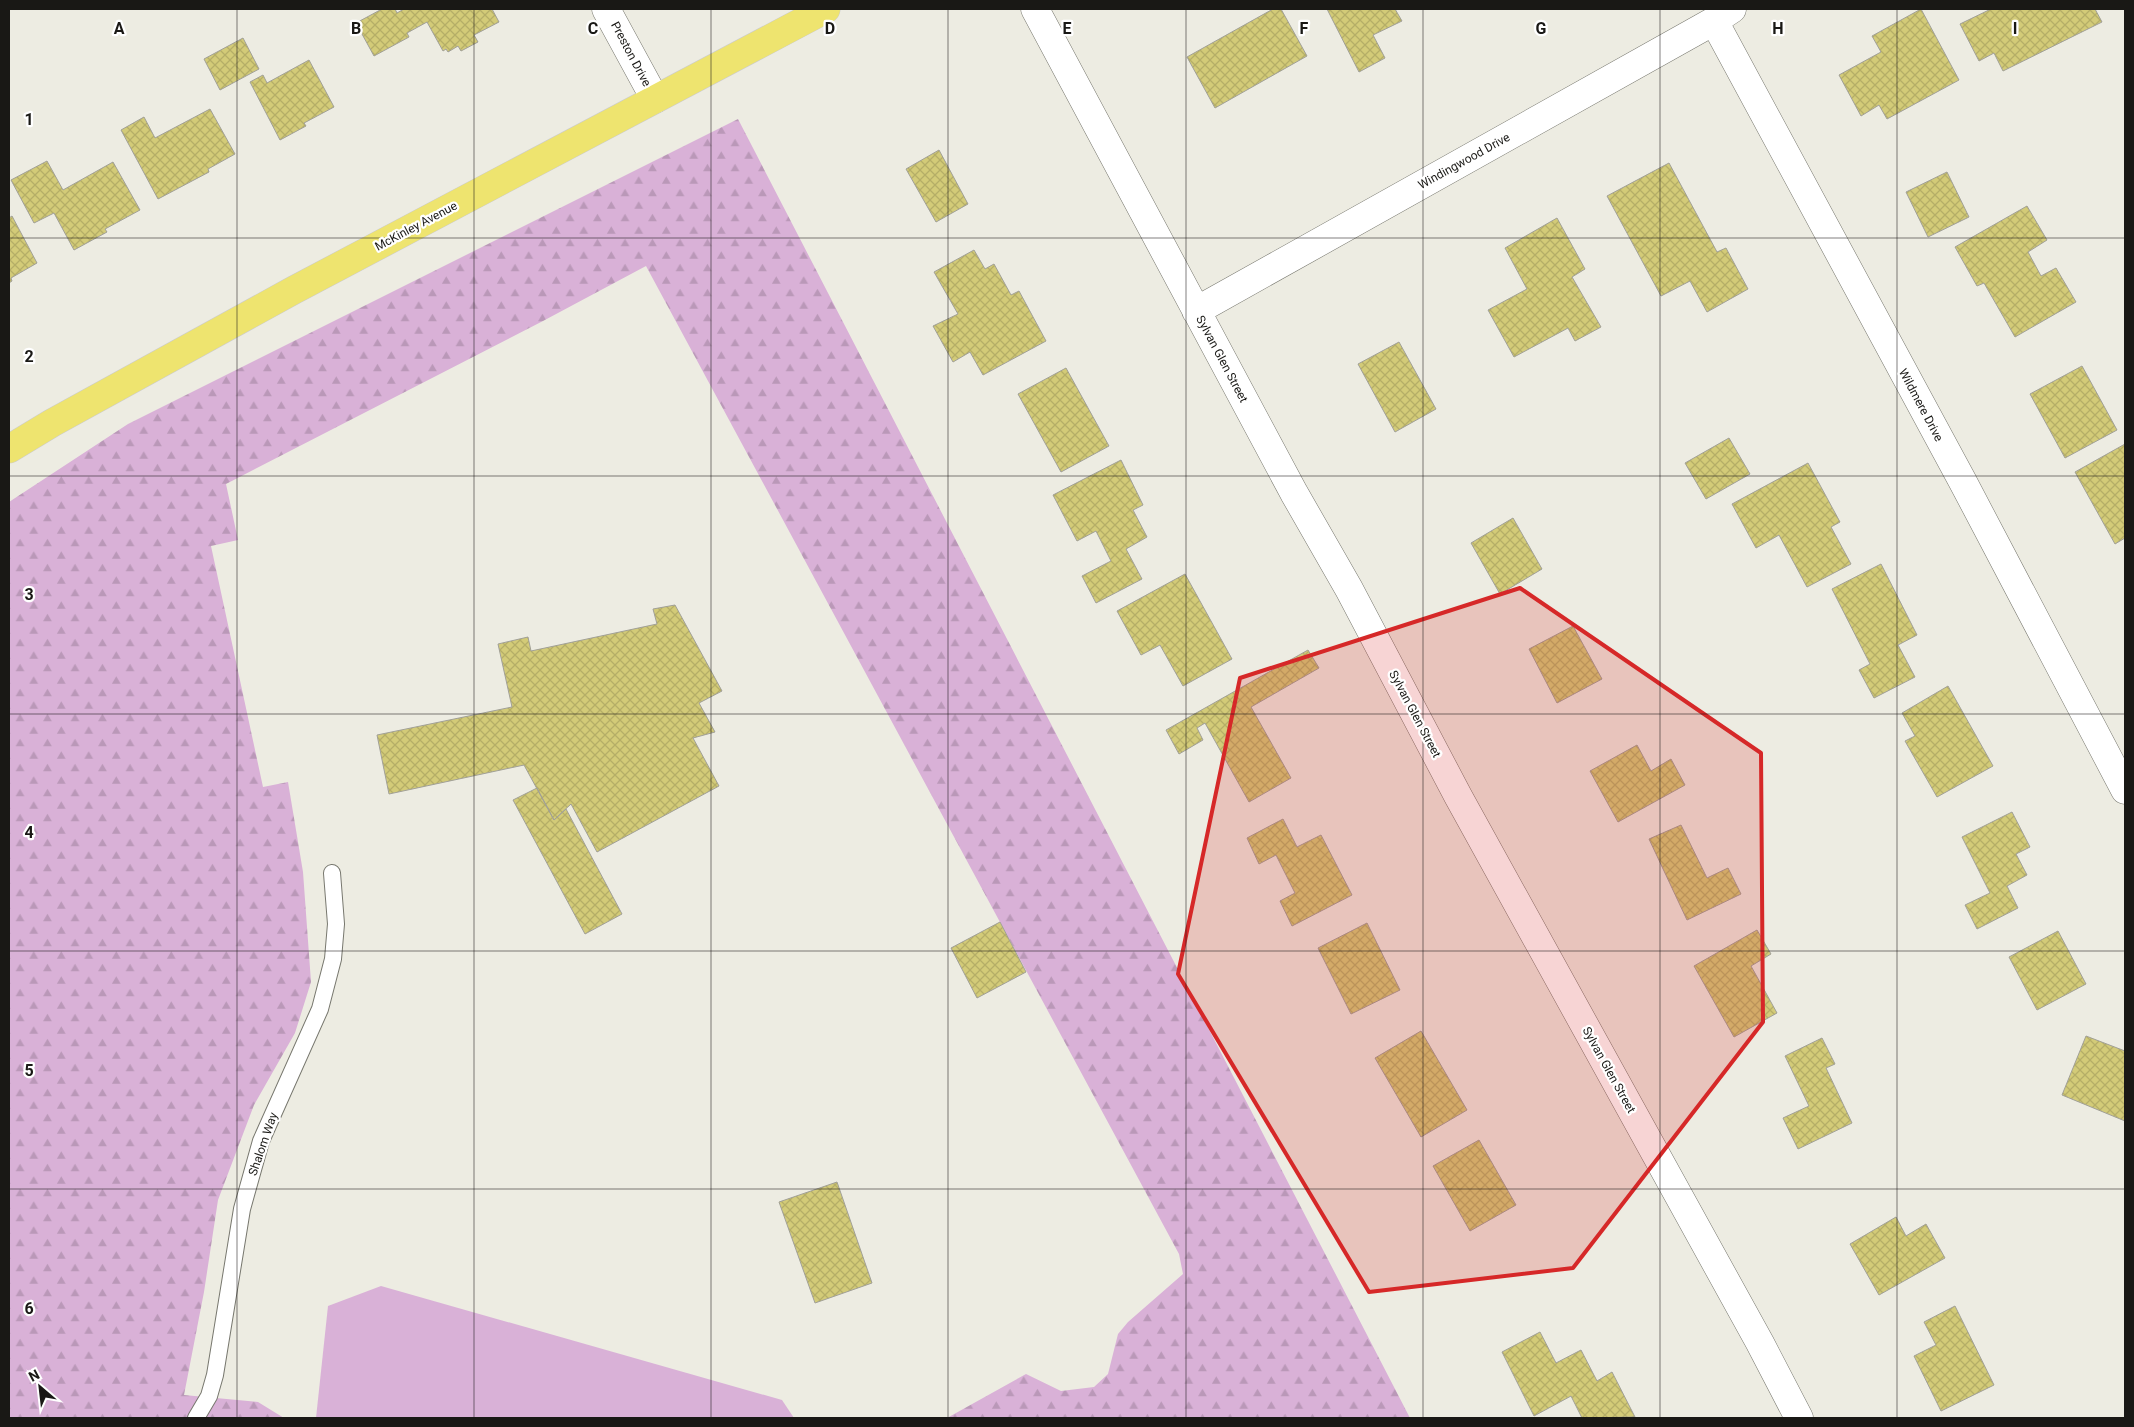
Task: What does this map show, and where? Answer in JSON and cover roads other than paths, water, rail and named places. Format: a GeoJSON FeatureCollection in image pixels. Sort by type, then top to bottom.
{"type":"FeatureCollection","features":[{"type":"Feature","properties":{"kind":"main road","name":"McKinley Avenue"},"geometry":{"type":"LineString","coordinates":[[9,449],[52,422],[285,295],[826,9]]}},
{"type":"Feature","properties":{"kind":"street","name":"Preston Drive"},"geometry":{"type":"LineString","coordinates":[[606,9],[655,99]]}},
{"type":"Feature","properties":{"kind":"street","name":"Sylvan Glen Street"},"geometry":{"type":"LineString","coordinates":[[1035,9],[1294,493],[1349,589],[1458,796],[1760,1343],[1799,1418]]}},
{"type":"Feature","properties":{"kind":"street","name":"Windingwood Drive"},"geometry":{"type":"LineString","coordinates":[[1196,311],[1723,15]]}},
{"type":"Feature","properties":{"kind":"street","name":"Wildmere Drive"},"geometry":{"type":"LineString","coordinates":[[1723,15],[1958,473],[2125,790]]}},
{"type":"Feature","properties":{"kind":"lane","name":"Shalom Way"},"geometry":{"type":"LineString","coordinates":[[196,1418],[209,1396],[215,1376],[242,1209],[261,1141],[320,1009],[333,959],[336,924],[332,873]]}}]}
